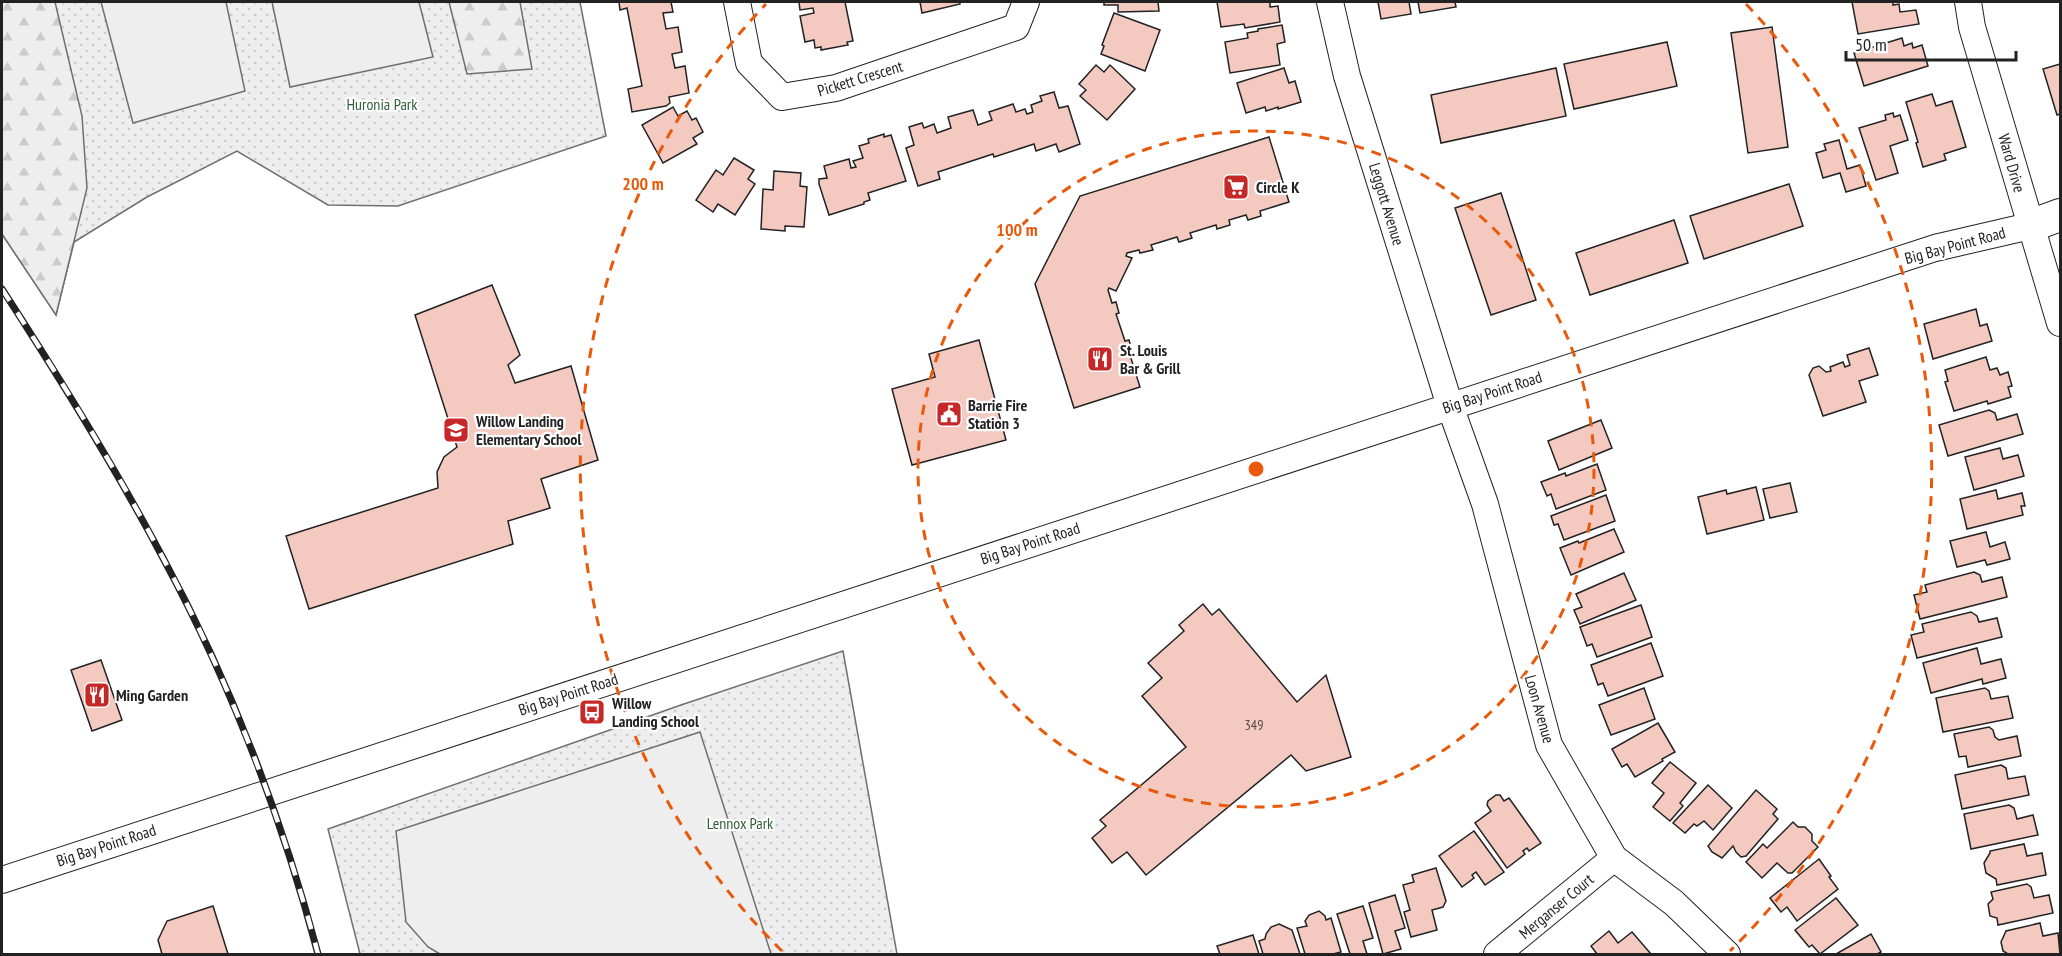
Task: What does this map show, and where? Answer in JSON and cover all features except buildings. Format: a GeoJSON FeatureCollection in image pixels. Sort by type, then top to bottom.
{"type":"FeatureCollection","features":[{"type":"Feature","properties":{"kind":"main road","name":"Big Bay Point Road"},"geometry":{"type":"LineString","coordinates":[[2030,226],[2061,215]]}},
{"type":"Feature","properties":{"kind":"street","name":"Pickett Crescent"},"geometry":{"type":"LineString","coordinates":[[737,2],[749,63],[782,97],[836,88],[1016,27],[1026,2]]}},
{"type":"Feature","properties":{"kind":"street","name":"Leggott Avenue"},"geometry":{"type":"LineString","coordinates":[[1330,2],[1347,76],[1450,406]]}},
{"type":"Feature","properties":{"kind":"street","name":"Ward Drive"},"geometry":{"type":"LineString","coordinates":[[1968,2],[1972,27],[2061,323]]}},
{"type":"Feature","properties":{"kind":"street","name":"Big Bay Point Road"},"geometry":{"type":"LineString","coordinates":[[2,880],[1935,248],[2030,226]]}},
{"type":"Feature","properties":{"kind":"street","name":"Loon Avenue"},"geometry":{"type":"LineString","coordinates":[[1450,406],[1485,504],[1549,745],[1614,858],[1674,903],[1727,954]]}},
{"type":"Feature","properties":{"kind":"street","name":"Merganser Court"},"geometry":{"type":"LineString","coordinates":[[1497,954],[1614,858]]}},
{"type":"Feature","properties":{"kind":"green space","name":"Huronia Park"},"geometry":{"type":"Polygon","coordinates":[[[2,2],[580,2],[606,136],[398,206],[328,205],[237,151],[147,197],[74,242],[56,315],[2,234],[2,2]]]}},
{"type":"Feature","properties":{"kind":"green space"},"geometry":{"type":"Polygon","coordinates":[[[2,2],[55,2],[82,116],[87,188],[56,315],[2,234],[2,2]]]}},
{"type":"Feature","properties":{"kind":"green space"},"geometry":{"type":"Polygon","coordinates":[[[101,2],[226,2],[245,91],[133,123],[101,2]]]}},
{"type":"Feature","properties":{"kind":"green space"},"geometry":{"type":"Polygon","coordinates":[[[272,2],[419,2],[433,57],[290,87],[272,2]]]}},
{"type":"Feature","properties":{"kind":"green space"},"geometry":{"type":"Polygon","coordinates":[[[449,2],[520,2],[532,69],[467,74],[449,2]]]}},
{"type":"Feature","properties":{"kind":"green space","name":"Lennox Park"},"geometry":{"type":"Polygon","coordinates":[[[843,651],[897,954],[360,954],[328,829],[681,705],[843,651]]]}},
{"type":"Feature","properties":{"kind":"green space"},"geometry":{"type":"Polygon","coordinates":[[[700,732],[771,954],[440,954],[428,947],[406,922],[396,831],[700,732]]]}},
{"type":"Feature","properties":{"kind":"railway"},"geometry":{"type":"LineString","coordinates":[[2,289],[106,455],[163,558],[210,653],[271,802],[318,954]]}},
{"type":"Feature","properties":{"kind":"place","name":"Circle K"},"geometry":{"type":"Point","coordinates":[1236,187]}},
{"type":"Feature","properties":{"kind":"place","name":"St. Louis Bar & Grill"},"geometry":{"type":"Point","coordinates":[1100,359]}},
{"type":"Feature","properties":{"kind":"place","name":"Barrie Fire Station 3"},"geometry":{"type":"Point","coordinates":[949,414]}},
{"type":"Feature","properties":{"kind":"place","name":"Willow Landing Elementary School"},"geometry":{"type":"Point","coordinates":[456,430]}},
{"type":"Feature","properties":{"kind":"place","name":"Ming Garden"},"geometry":{"type":"Point","coordinates":[97,695]}},
{"type":"Feature","properties":{"kind":"place","name":"Willow Landing School"},"geometry":{"type":"Point","coordinates":[592,712]}}]}
